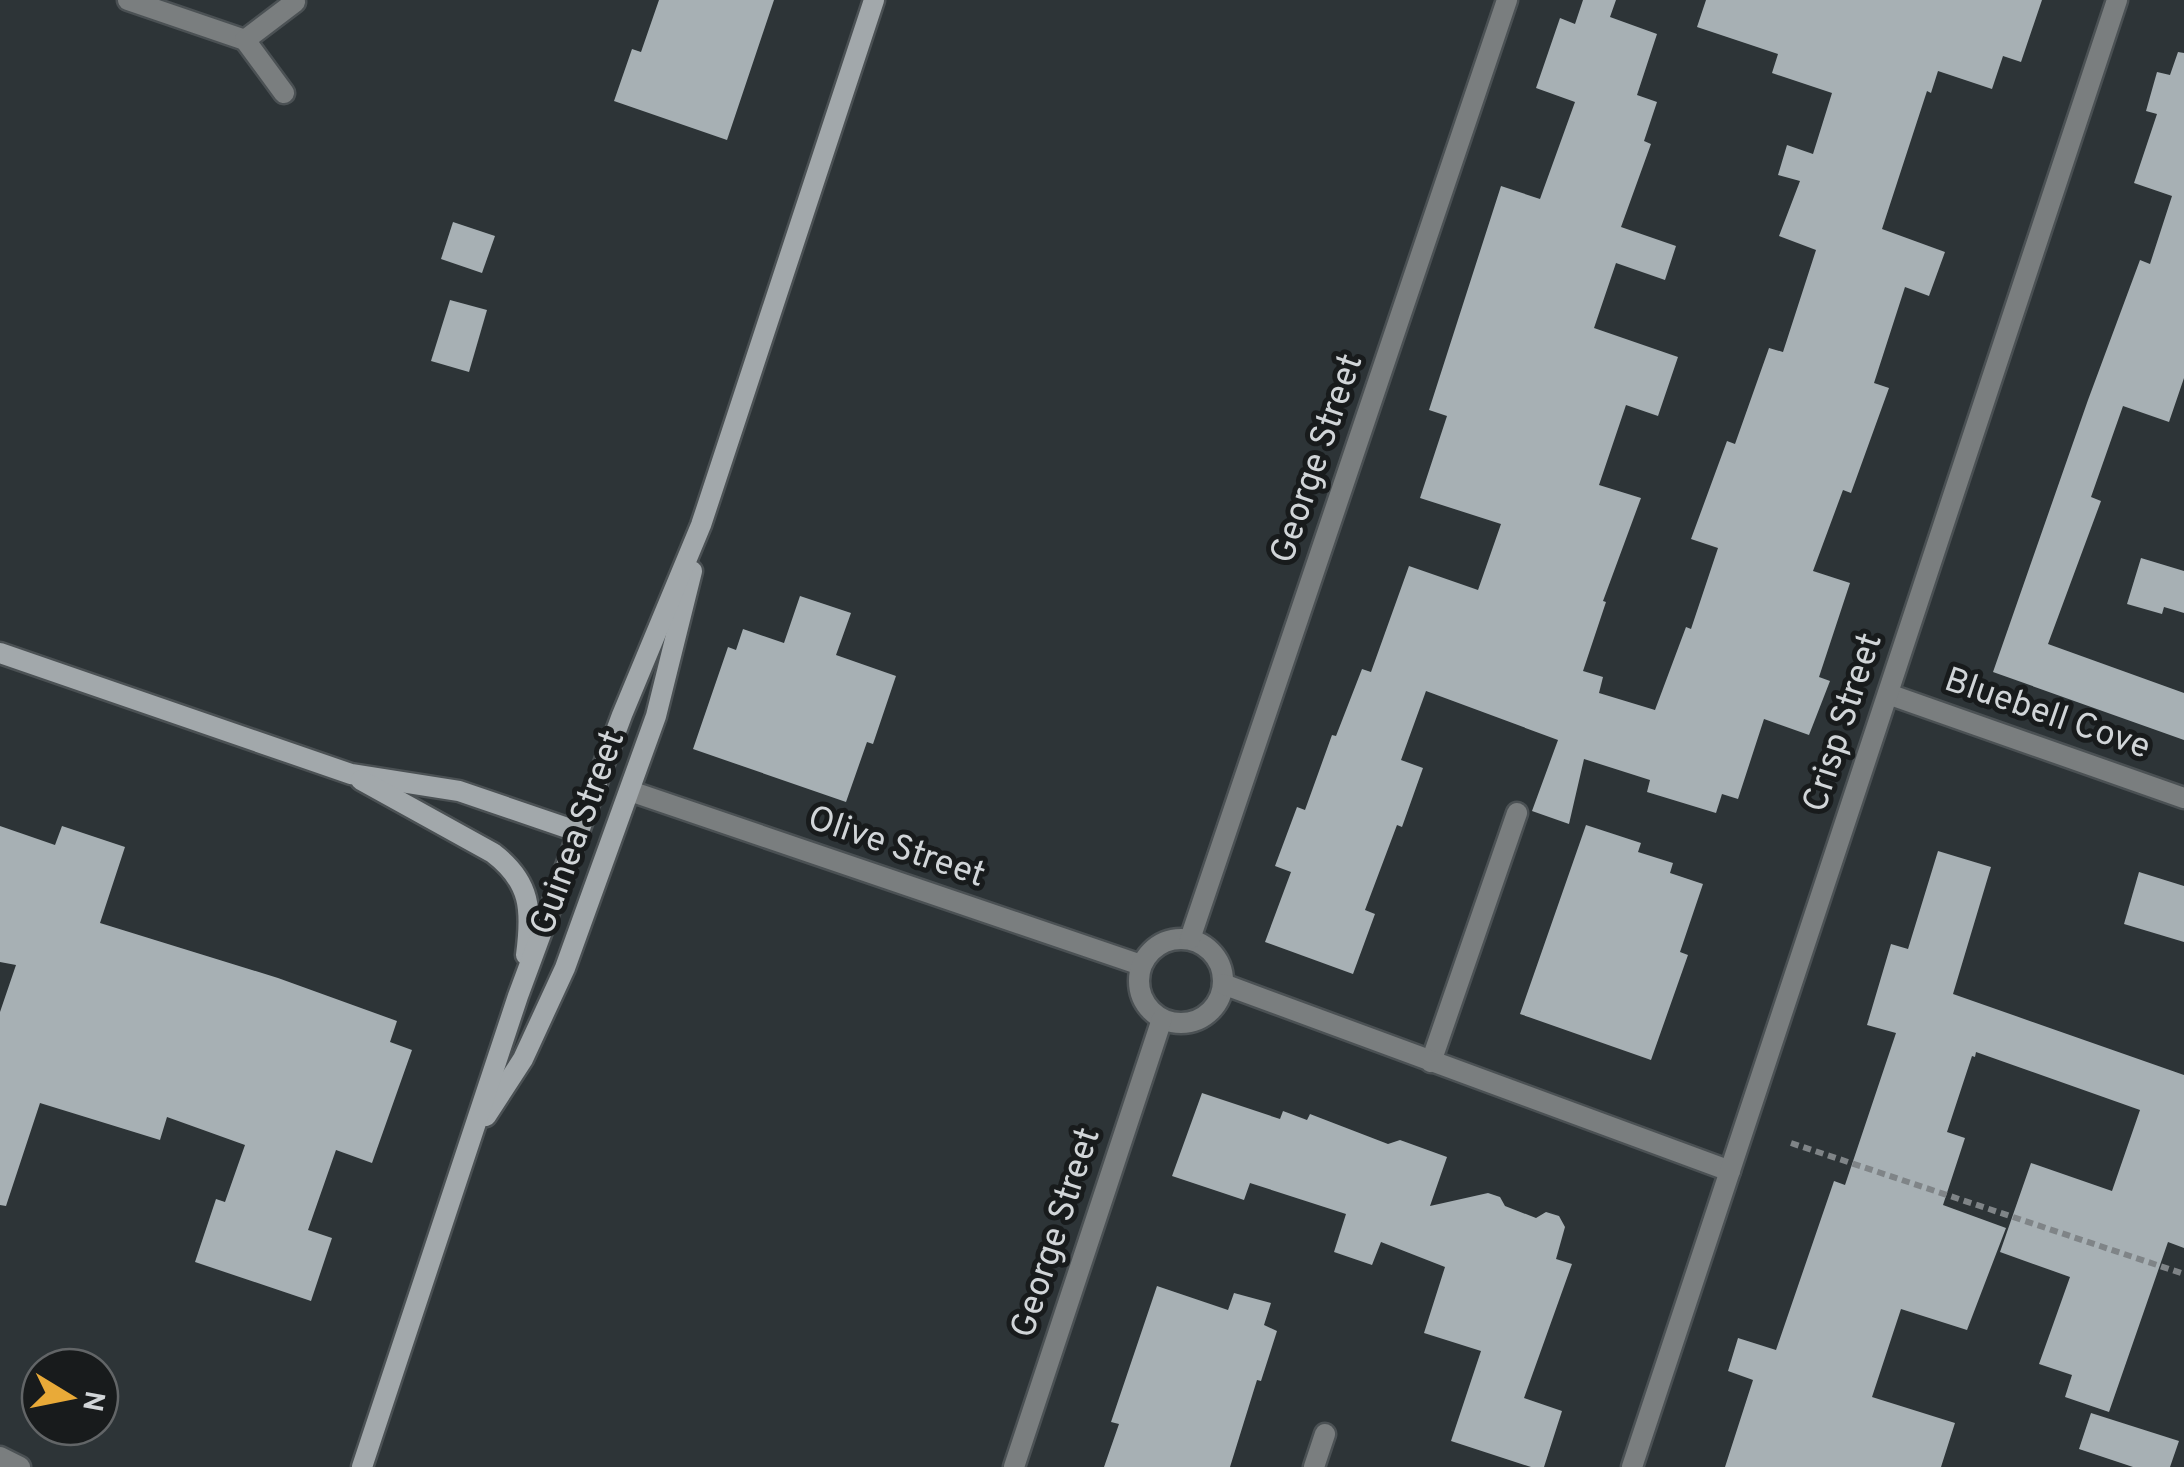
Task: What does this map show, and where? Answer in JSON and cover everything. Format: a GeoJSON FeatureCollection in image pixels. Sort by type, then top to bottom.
{"type":"FeatureCollection","features":[{"type":"Feature","properties":{"kind":"street"},"geometry":{"type":"LineString","coordinates":[[128,0],[245,40],[284,93]]}},
{"type":"Feature","properties":{"kind":"street","name":"Guinea Street"},"geometry":{"type":"LineString","coordinates":[[362,1467],[518,996],[632,690],[702,525],[874,0]]}},
{"type":"Feature","properties":{"kind":"street","name":"George Street"},"geometry":{"type":"LineString","coordinates":[[1190,939],[1507,0]]}},
{"type":"Feature","properties":{"kind":"street","name":"Crisp Street"},"geometry":{"type":"LineString","coordinates":[[1632,1467],[2117,0]]}},
{"type":"Feature","properties":{"kind":"street"},"geometry":{"type":"LineString","coordinates":[[245,40],[295,2]]}},
{"type":"Feature","properties":{"kind":"street","name":"Guinea Street"},"geometry":{"type":"LineString","coordinates":[[468,1143],[540,1025],[577,932],[630,790],[674,653],[702,525]]}},
{"type":"Feature","properties":{"kind":"street"},"geometry":{"type":"LineString","coordinates":[[0,653],[350,774],[474,795],[580,832],[577,932]]}},
{"type":"Feature","properties":{"kind":"street","name":"Bluebell Cove"},"geometry":{"type":"LineString","coordinates":[[1888,694],[2184,798]]}},
{"type":"Feature","properties":{"kind":"street"},"geometry":{"type":"LineString","coordinates":[[350,774],[493,853],[512,868],[524,887],[529,913],[518,996]]}},
{"type":"Feature","properties":{"kind":"street","name":"Olive Street"},"geometry":{"type":"LineString","coordinates":[[630,790],[1141,966]]}},
{"type":"Feature","properties":{"kind":"street"},"geometry":{"type":"LineString","coordinates":[[1431,1062],[1517,813]]}},
{"type":"Feature","properties":{"kind":"street"},"geometry":{"type":"LineString","coordinates":[[1166,940],[1202,943],[1219,960],[1224,984],[1220,998],[1202,1018],[1174,1023],[1162,1019],[1144,1002],[1138,978],[1141,966],[1156,946],[1166,940]]}},
{"type":"Feature","properties":{"kind":"street"},"geometry":{"type":"LineString","coordinates":[[1224,984],[1730,1171]]}},
{"type":"Feature","properties":{"kind":"street","name":"George Street"},"geometry":{"type":"LineString","coordinates":[[1014,1467],[1162,1019]]}},
{"type":"Feature","properties":{"kind":"street"},"geometry":{"type":"LineString","coordinates":[[1314,1467],[1325,1434]]}},
{"type":"Feature","properties":{"kind":"street"},"geometry":{"type":"LineString","coordinates":[[0,1457],[20,1467]]}},
{"type":"Feature","properties":{"kind":"path"},"geometry":{"type":"LineString","coordinates":[[1791,1143],[2184,1274]]}},
{"type":"Feature","properties":{"kind":"building"},"geometry":{"type":"Polygon","coordinates":[[[659,0],[774,0],[727,140],[614,101],[632,49],[641,52],[659,0]]]}},
{"type":"Feature","properties":{"kind":"building"},"geometry":{"type":"Polygon","coordinates":[[[1583,0],[1616,0],[1610,17],[1657,34],[1637,95],[1657,102],[1644,141],[1651,144],[1621,227],[1676,246],[1665,280],[1616,263],[1594,328],[1678,357],[1658,416],[1626,405],[1599,485],[1641,498],[1603,601],[1606,602],[1583,671],[1603,677],[1599,693],[1655,710],[1686,627],[1691,629],[1718,548],[1691,539],[1727,441],[1735,444],[1769,348],[1783,352],[1816,250],[1779,236],[1800,181],[1778,175],[1787,145],[1813,154],[1832,93],[1772,73],[1778,54],[1697,27],[1706,0],[2042,0],[2021,62],[2003,56],[1992,89],[1938,71],[1931,93],[1927,91],[1882,229],[1945,252],[1929,296],[1905,287],[1874,383],[1889,388],[1851,493],[1843,490],[1813,571],[1850,583],[1819,677],[1830,681],[1809,735],[1764,719],[1738,799],[1722,794],[1716,813],[1647,792],[1650,780],[1584,759],[1569,824],[1532,811],[1558,740],[1426,691],[1401,760],[1423,768],[1365,910],[1375,914],[1353,974],[1265,942],[1291,872],[1275,866],[1297,807],[1305,810],[1332,735],[1336,736],[1362,669],[1371,672],[1409,566],[1478,590],[1501,524],[1420,498],[1447,416],[1429,410],[1501,186],[1540,199],[1575,102],[1536,88],[1560,18],[1575,24],[1583,0]]]}},
{"type":"Feature","properties":{"kind":"building"},"geometry":{"type":"Polygon","coordinates":[[[2178,52],[2184,53],[2184,378],[2169,422],[2123,406],[2091,497],[2101,501],[2048,644],[2184,693],[2184,740],[1993,672],[2140,260],[2150,264],[2172,196],[2134,183],[2157,114],[2146,111],[2157,72],[2170,75],[2178,52]]]}},
{"type":"Feature","properties":{"kind":"building"},"geometry":{"type":"Polygon","coordinates":[[[453,222],[495,236],[482,273],[441,259],[453,222]]]}},
{"type":"Feature","properties":{"kind":"building"},"geometry":{"type":"Polygon","coordinates":[[[450,300],[487,310],[469,372],[431,361],[450,300]]]}},
{"type":"Feature","properties":{"kind":"building"},"geometry":{"type":"Polygon","coordinates":[[[2141,558],[2184,571],[2184,613],[2164,607],[2162,614],[2127,604],[2141,558]]]}},
{"type":"Feature","properties":{"kind":"building"},"geometry":{"type":"Polygon","coordinates":[[[800,596],[851,613],[836,655],[896,676],[873,744],[867,742],[846,802],[693,749],[728,647],[736,650],[743,629],[784,643],[800,596]]]}},
{"type":"Feature","properties":{"kind":"building"},"geometry":{"type":"Polygon","coordinates":[[[1586,825],[1641,843],[1638,852],[1673,863],[1670,873],[1703,884],[1680,952],[1688,955],[1651,1060],[1520,1014],[1586,825]]]}},
{"type":"Feature","properties":{"kind":"building"},"geometry":{"type":"Polygon","coordinates":[[[0,826],[55,845],[62,826],[125,847],[100,923],[278,978],[397,1021],[390,1042],[412,1050],[372,1163],[336,1150],[308,1230],[332,1238],[311,1301],[195,1262],[216,1199],[225,1202],[245,1145],[167,1117],[160,1140],[40,1103],[6,1206],[0,1205],[0,1012],[16,965],[0,962],[0,826]]]}},
{"type":"Feature","properties":{"kind":"building"},"geometry":{"type":"Polygon","coordinates":[[[1938,851],[1991,867],[1953,994],[2184,1075],[2184,1248],[2168,1242],[2109,1412],[2065,1397],[2072,1375],[2039,1364],[2070,1277],[2000,1252],[2031,1163],[2112,1191],[2140,1110],[1976,1052],[1947,1132],[1965,1138],[1943,1205],[2006,1228],[1967,1330],[1901,1309],[1872,1397],[1955,1423],[1941,1467],[1725,1467],[1753,1380],[1728,1371],[1738,1338],[1776,1350],[1834,1181],[1845,1185],[1896,1033],[1867,1025],[1891,944],[1908,949],[1938,851]]]}},
{"type":"Feature","properties":{"kind":"building"},"geometry":{"type":"Polygon","coordinates":[[[2139,872],[2184,886],[2184,942],[2124,924],[2139,872]]]}},
{"type":"Feature","properties":{"kind":"building"},"geometry":{"type":"Polygon","coordinates":[[[1202,1093],[1280,1119],[1283,1111],[1307,1120],[1310,1114],[1388,1144],[1400,1140],[1447,1157],[1430,1206],[1488,1193],[1500,1197],[1505,1206],[1536,1218],[1546,1212],[1559,1216],[1565,1227],[1556,1259],[1572,1264],[1524,1398],[1562,1411],[1544,1467],[1531,1467],[1451,1441],[1481,1351],[1424,1333],[1445,1267],[1381,1242],[1372,1265],[1334,1252],[1346,1214],[1250,1183],[1244,1200],[1172,1176],[1202,1093]]]}},
{"type":"Feature","properties":{"kind":"building"},"geometry":{"type":"Polygon","coordinates":[[[1157,1286],[1228,1310],[1234,1293],[1271,1303],[1264,1325],[1277,1331],[1230,1467],[1104,1467],[1119,1424],[1111,1422],[1157,1286]]]}},
{"type":"Feature","properties":{"kind":"building"},"geometry":{"type":"Polygon","coordinates":[[[2091,1413],[2179,1441],[2170,1467],[2133,1467],[2079,1449],[2091,1413]]]}}]}
